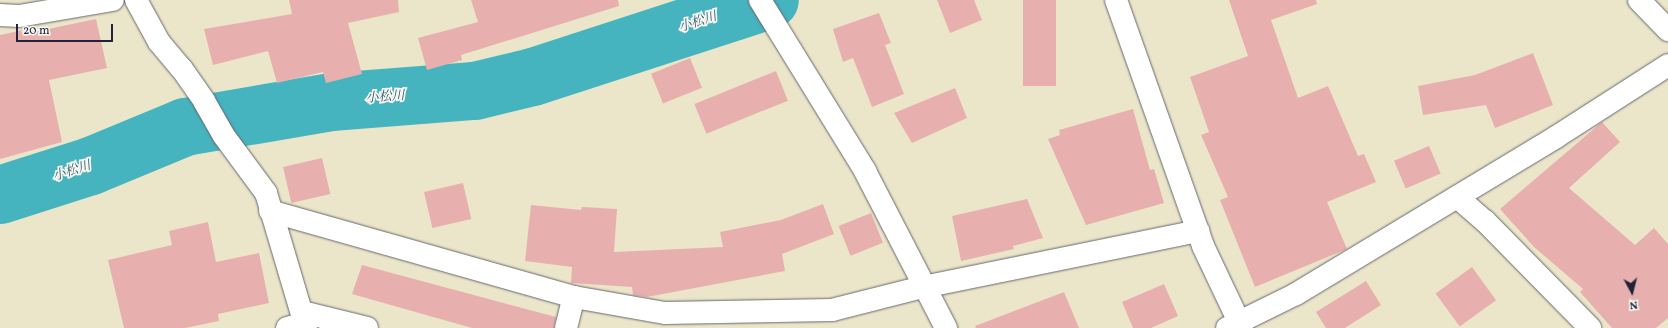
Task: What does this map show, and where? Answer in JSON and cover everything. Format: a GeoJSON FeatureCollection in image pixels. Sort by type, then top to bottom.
{"type":"FeatureCollection","features":[{"type":"Feature","properties":{"kind":"street"},"geometry":{"type":"LineString","coordinates":[[0,15],[19,16],[113,0]]}},
{"type":"Feature","properties":{"kind":"street"},"geometry":{"type":"LineString","coordinates":[[136,0],[159,42],[204,100],[224,136],[266,194],[300,323],[366,328]]}},
{"type":"Feature","properties":{"kind":"street"},"geometry":{"type":"LineString","coordinates":[[760,0],[865,171],[923,287],[946,328]]}},
{"type":"Feature","properties":{"kind":"street"},"geometry":{"type":"LineString","coordinates":[[1116,0],[1198,232],[1236,326],[1296,294],[1457,197],[1668,65]]}},
{"type":"Feature","properties":{"kind":"street"},"geometry":{"type":"LineString","coordinates":[[1639,0],[1668,30]]}},
{"type":"Feature","properties":{"kind":"street"},"geometry":{"type":"LineString","coordinates":[[1457,197],[1485,221],[1590,328]]}},
{"type":"Feature","properties":{"kind":"street"},"geometry":{"type":"LineString","coordinates":[[270,211],[574,297],[665,313],[832,310],[923,287],[1198,232]]}},
{"type":"Feature","properties":{"kind":"street"},"geometry":{"type":"LineString","coordinates":[[566,328],[574,297]]}},
{"type":"Feature","properties":{"kind":"building"},"geometry":{"type":"Polygon","coordinates":[[[289,0],[398,0],[399,12],[348,23],[362,74],[326,83],[323,72],[277,83],[268,51],[213,65],[204,29],[292,14],[289,0]]]}},
{"type":"Feature","properties":{"kind":"building"},"geometry":{"type":"Polygon","coordinates":[[[471,0],[618,0],[619,6],[461,55],[462,60],[427,70],[418,38],[478,22],[471,0]]]}},
{"type":"Feature","properties":{"kind":"building"},"geometry":{"type":"Polygon","coordinates":[[[937,0],[974,0],[982,20],[950,33],[937,0]]]}},
{"type":"Feature","properties":{"kind":"building"},"geometry":{"type":"Polygon","coordinates":[[[1023,0],[1056,0],[1056,86],[1023,86],[1023,0]]]}},
{"type":"Feature","properties":{"kind":"building"},"geometry":{"type":"Polygon","coordinates":[[[1229,0],[1316,0],[1317,4],[1271,20],[1298,98],[1328,86],[1358,156],[1364,154],[1376,182],[1327,202],[1347,249],[1255,287],[1220,200],[1228,197],[1201,135],[1209,132],[1190,77],[1248,56],[1229,0]]]}},
{"type":"Feature","properties":{"kind":"building"},"geometry":{"type":"Polygon","coordinates":[[[879,13],[891,43],[885,45],[904,94],[872,107],[853,58],[843,62],[833,29],[879,13]]]}},
{"type":"Feature","properties":{"kind":"building"},"geometry":{"type":"Polygon","coordinates":[[[96,19],[107,68],[49,80],[62,142],[0,159],[0,35],[23,30],[24,34],[96,19]]]}},
{"type":"Feature","properties":{"kind":"building"},"geometry":{"type":"Polygon","coordinates":[[[1533,53],[1553,105],[1495,128],[1486,105],[1423,115],[1418,86],[1475,75],[1533,53]]]}},
{"type":"Feature","properties":{"kind":"building"},"geometry":{"type":"Polygon","coordinates":[[[690,58],[702,88],[663,103],[651,74],[690,58]]]}},
{"type":"Feature","properties":{"kind":"building"},"geometry":{"type":"Polygon","coordinates":[[[776,71],[788,101],[706,134],[694,104],[776,71]]]}},
{"type":"Feature","properties":{"kind":"building"},"geometry":{"type":"Polygon","coordinates":[[[955,88],[967,118],[912,143],[894,113],[955,88]]]}},
{"type":"Feature","properties":{"kind":"building"},"geometry":{"type":"Polygon","coordinates":[[[1133,109],[1150,170],[1154,169],[1164,203],[1086,225],[1048,139],[1060,135],[1059,130],[1133,109]]]}},
{"type":"Feature","properties":{"kind":"building"},"geometry":{"type":"Polygon","coordinates":[[[1602,122],[1620,142],[1569,188],[1635,245],[1654,228],[1668,244],[1668,318],[1656,328],[1612,328],[1580,292],[1583,289],[1534,247],[1500,209],[1602,122]]]}},
{"type":"Feature","properties":{"kind":"building"},"geometry":{"type":"Polygon","coordinates":[[[1429,146],[1441,174],[1406,188],[1394,161],[1429,146]]]}},
{"type":"Feature","properties":{"kind":"building"},"geometry":{"type":"Polygon","coordinates":[[[322,158],[330,194],[291,203],[283,167],[322,158]]]}},
{"type":"Feature","properties":{"kind":"building"},"geometry":{"type":"Polygon","coordinates":[[[463,183],[471,219],[432,228],[424,192],[463,183]]]}},
{"type":"Feature","properties":{"kind":"building"},"geometry":{"type":"Polygon","coordinates":[[[1027,199],[1043,238],[1013,246],[1014,249],[961,261],[952,216],[1027,199]]]}},
{"type":"Feature","properties":{"kind":"building"},"geometry":{"type":"Polygon","coordinates":[[[823,204],[834,234],[782,254],[785,271],[647,297],[633,295],[632,287],[571,283],[572,267],[525,261],[531,205],[581,210],[582,207],[617,209],[614,252],[723,247],[720,232],[781,220],[823,204]]]}},
{"type":"Feature","properties":{"kind":"building"},"geometry":{"type":"Polygon","coordinates":[[[871,213],[883,243],[851,256],[839,226],[871,213]]]}},
{"type":"Feature","properties":{"kind":"building"},"geometry":{"type":"Polygon","coordinates":[[[208,222],[216,262],[259,253],[269,303],[218,314],[219,321],[185,328],[124,328],[108,260],[172,245],[169,231],[208,222]]]}},
{"type":"Feature","properties":{"kind":"building"},"geometry":{"type":"Polygon","coordinates":[[[362,265],[556,317],[554,328],[472,328],[352,294],[362,265]]]}},
{"type":"Feature","properties":{"kind":"building"},"geometry":{"type":"Polygon","coordinates":[[[1472,267],[1496,300],[1460,327],[1436,293],[1472,267]]]}},
{"type":"Feature","properties":{"kind":"building"},"geometry":{"type":"Polygon","coordinates":[[[1366,281],[1381,305],[1345,328],[1326,328],[1316,312],[1366,281]]]}},
{"type":"Feature","properties":{"kind":"building"},"geometry":{"type":"Polygon","coordinates":[[[1164,284],[1178,316],[1151,328],[1133,328],[1122,302],[1164,284]]]}},
{"type":"Feature","properties":{"kind":"building"},"geometry":{"type":"Polygon","coordinates":[[[1064,292],[1079,328],[976,328],[975,326],[1064,292]]]}},
{"type":"Feature","properties":{"kind":"waterway","name":"小松川"},"geometry":{"type":"LineString","coordinates":[[0,195],[91,166],[185,127],[331,102],[475,91],[533,77],[770,0]]}}]}
